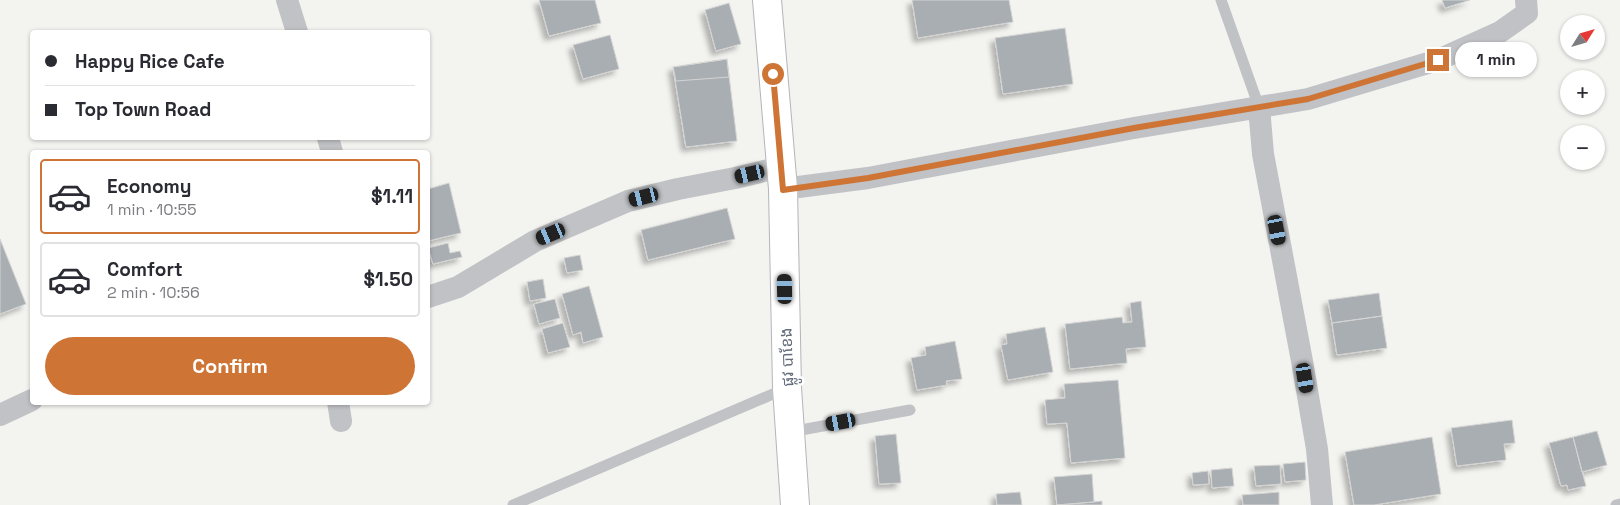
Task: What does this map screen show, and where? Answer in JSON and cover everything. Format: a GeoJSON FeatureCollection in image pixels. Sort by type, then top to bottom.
{"type":"FeatureCollection","features":[{"type":"Feature","properties":{"kind":"street"},"geometry":{"type":"LineString","coordinates":[[287,0],[296,30]]}},
{"type":"Feature","properties":{"kind":"street","name":"ផ្លូវ បាខែង"},"geometry":{"type":"LineString","coordinates":[[767,0],[782,178],[787,388],[795,505]]}},
{"type":"Feature","properties":{"kind":"street"},"geometry":{"type":"LineString","coordinates":[[430,296],[458,287],[535,241],[628,201],[735,178],[868,178],[1134,128],[1308,99],[1438,60],[1500,32],[1527,13],[1526,0]]}},
{"type":"Feature","properties":{"kind":"street"},"geometry":{"type":"LineString","coordinates":[[1259,107],[1262,154],[1302,361],[1316,449],[1322,505]]}},
{"type":"Feature","properties":{"kind":"street"},"geometry":{"type":"LineString","coordinates":[[0,415],[30,401]]}},
{"type":"Feature","properties":{"kind":"lane"},"geometry":{"type":"LineString","coordinates":[[1221,0],[1259,107]]}},
{"type":"Feature","properties":{"kind":"lane"},"geometry":{"type":"LineString","coordinates":[[513,505],[787,388]]}},
{"type":"Feature","properties":{"kind":"lane"},"geometry":{"type":"LineString","coordinates":[[790,432],[910,410]]}},
{"type":"Feature","properties":{"kind":"lane"},"geometry":{"type":"LineString","coordinates":[[1616,505],[1620,504]]}},
{"type":"Feature","properties":{"kind":"building"},"geometry":{"type":"Polygon","coordinates":[[[539,0],[595,0],[601,23],[549,36],[539,0]]]}},
{"type":"Feature","properties":{"kind":"building"},"geometry":{"type":"Polygon","coordinates":[[[912,0],[1009,0],[1013,22],[918,38],[912,0]]]}},
{"type":"Feature","properties":{"kind":"building"},"geometry":{"type":"Polygon","coordinates":[[[1442,0],[1470,0],[1445,8],[1442,0]]]}},
{"type":"Feature","properties":{"kind":"building"},"geometry":{"type":"Polygon","coordinates":[[[729,3],[741,44],[716,51],[705,10],[729,3]]]}},
{"type":"Feature","properties":{"kind":"building"},"geometry":{"type":"Polygon","coordinates":[[[1065,28],[1073,84],[1003,94],[995,38],[1065,28]]]}},
{"type":"Feature","properties":{"kind":"building"},"geometry":{"type":"Polygon","coordinates":[[[610,35],[619,69],[583,79],[573,45],[610,35]]]}},
{"type":"Feature","properties":{"kind":"building"},"geometry":{"type":"Polygon","coordinates":[[[727,59],[737,141],[686,147],[673,67],[727,59]]]}},
{"type":"Feature","properties":{"kind":"building"},"geometry":{"type":"Polygon","coordinates":[[[727,59],[729,77],[676,81],[673,67],[727,59]]]}},
{"type":"Feature","properties":{"kind":"building"},"geometry":{"type":"Polygon","coordinates":[[[449,183],[461,233],[430,241],[430,188],[449,183]]]}},
{"type":"Feature","properties":{"kind":"building"},"geometry":{"type":"Polygon","coordinates":[[[727,208],[735,239],[648,260],[641,230],[727,208]]]}},
{"type":"Feature","properties":{"kind":"building"},"geometry":{"type":"Polygon","coordinates":[[[0,239],[26,304],[0,314],[0,239]]]}},
{"type":"Feature","properties":{"kind":"building"},"geometry":{"type":"Polygon","coordinates":[[[448,243],[450,253],[460,251],[462,257],[433,264],[430,248],[448,243]]]}},
{"type":"Feature","properties":{"kind":"building"},"geometry":{"type":"Polygon","coordinates":[[[580,255],[583,270],[567,273],[564,258],[580,255]]]}},
{"type":"Feature","properties":{"kind":"building"},"geometry":{"type":"Polygon","coordinates":[[[543,279],[546,298],[530,301],[527,282],[543,279]]]}},
{"type":"Feature","properties":{"kind":"building"},"geometry":{"type":"Polygon","coordinates":[[[589,286],[603,337],[583,343],[581,332],[573,335],[562,294],[589,286]]]}},
{"type":"Feature","properties":{"kind":"building"},"geometry":{"type":"Polygon","coordinates":[[[1379,293],[1382,316],[1332,323],[1328,300],[1379,293]]]}},
{"type":"Feature","properties":{"kind":"building"},"geometry":{"type":"Polygon","coordinates":[[[555,299],[560,318],[539,324],[534,304],[555,299]]]}},
{"type":"Feature","properties":{"kind":"building"},"geometry":{"type":"Polygon","coordinates":[[[1141,301],[1146,347],[1126,349],[1127,363],[1070,369],[1065,324],[1122,317],[1123,323],[1132,322],[1130,303],[1141,301]]]}},
{"type":"Feature","properties":{"kind":"building"},"geometry":{"type":"Polygon","coordinates":[[[1382,316],[1387,348],[1337,355],[1332,323],[1382,316]]]}},
{"type":"Feature","properties":{"kind":"building"},"geometry":{"type":"Polygon","coordinates":[[[563,323],[570,347],[548,353],[542,329],[563,323]]]}},
{"type":"Feature","properties":{"kind":"building"},"geometry":{"type":"Polygon","coordinates":[[[1045,327],[1053,372],[1008,380],[1001,345],[1007,344],[1006,334],[1045,327]]]}},
{"type":"Feature","properties":{"kind":"building"},"geometry":{"type":"Polygon","coordinates":[[[955,341],[962,379],[946,381],[947,385],[917,390],[911,358],[926,355],[925,347],[955,341]]]}},
{"type":"Feature","properties":{"kind":"building"},"geometry":{"type":"Polygon","coordinates":[[[1118,380],[1125,458],[1071,463],[1067,423],[1047,424],[1045,400],[1065,398],[1064,384],[1118,380]]]}},
{"type":"Feature","properties":{"kind":"building"},"geometry":{"type":"Polygon","coordinates":[[[1512,420],[1515,443],[1504,444],[1506,460],[1457,466],[1451,428],[1512,420]]]}},
{"type":"Feature","properties":{"kind":"building"},"geometry":{"type":"Polygon","coordinates":[[[1597,431],[1607,465],[1582,472],[1573,437],[1597,431]]]}},
{"type":"Feature","properties":{"kind":"building"},"geometry":{"type":"Polygon","coordinates":[[[896,434],[901,483],[879,484],[875,436],[896,434]]]}},
{"type":"Feature","properties":{"kind":"building"},"geometry":{"type":"Polygon","coordinates":[[[1432,437],[1441,494],[1374,505],[1354,505],[1345,452],[1432,437]]]}},
{"type":"Feature","properties":{"kind":"building"},"geometry":{"type":"Polygon","coordinates":[[[1573,437],[1586,486],[1568,490],[1567,485],[1561,486],[1549,443],[1573,437]]]}},
{"type":"Feature","properties":{"kind":"building"},"geometry":{"type":"Polygon","coordinates":[[[1305,462],[1306,480],[1285,482],[1283,464],[1305,462]]]}},
{"type":"Feature","properties":{"kind":"building"},"geometry":{"type":"Polygon","coordinates":[[[1280,465],[1281,484],[1256,486],[1254,466],[1280,465]]]}},
{"type":"Feature","properties":{"kind":"building"},"geometry":{"type":"Polygon","coordinates":[[[1232,468],[1234,486],[1212,488],[1211,470],[1232,468]]]}},
{"type":"Feature","properties":{"kind":"building"},"geometry":{"type":"Polygon","coordinates":[[[1208,471],[1209,484],[1193,485],[1192,473],[1208,471]]]}},
{"type":"Feature","properties":{"kind":"building"},"geometry":{"type":"Polygon","coordinates":[[[1092,474],[1094,502],[1057,505],[1054,477],[1092,474]]]}},
{"type":"Feature","properties":{"kind":"building"},"geometry":{"type":"Polygon","coordinates":[[[1020,492],[1022,505],[997,505],[996,494],[1020,492]]]}},
{"type":"Feature","properties":{"kind":"building"},"geometry":{"type":"Polygon","coordinates":[[[1279,492],[1279,505],[1243,505],[1242,495],[1279,492]]]}},
{"type":"Feature","properties":{"kind":"building"},"geometry":{"type":"Polygon","coordinates":[[[1102,501],[1102,505],[1057,505],[1094,502],[1102,501]]]}},
{"type":"Feature","properties":{"kind":"route"},"geometry":{"type":"LineString","coordinates":[[773,74],[783,190],[868,178],[1134,128],[1308,99],[1438,60]]}}]}
